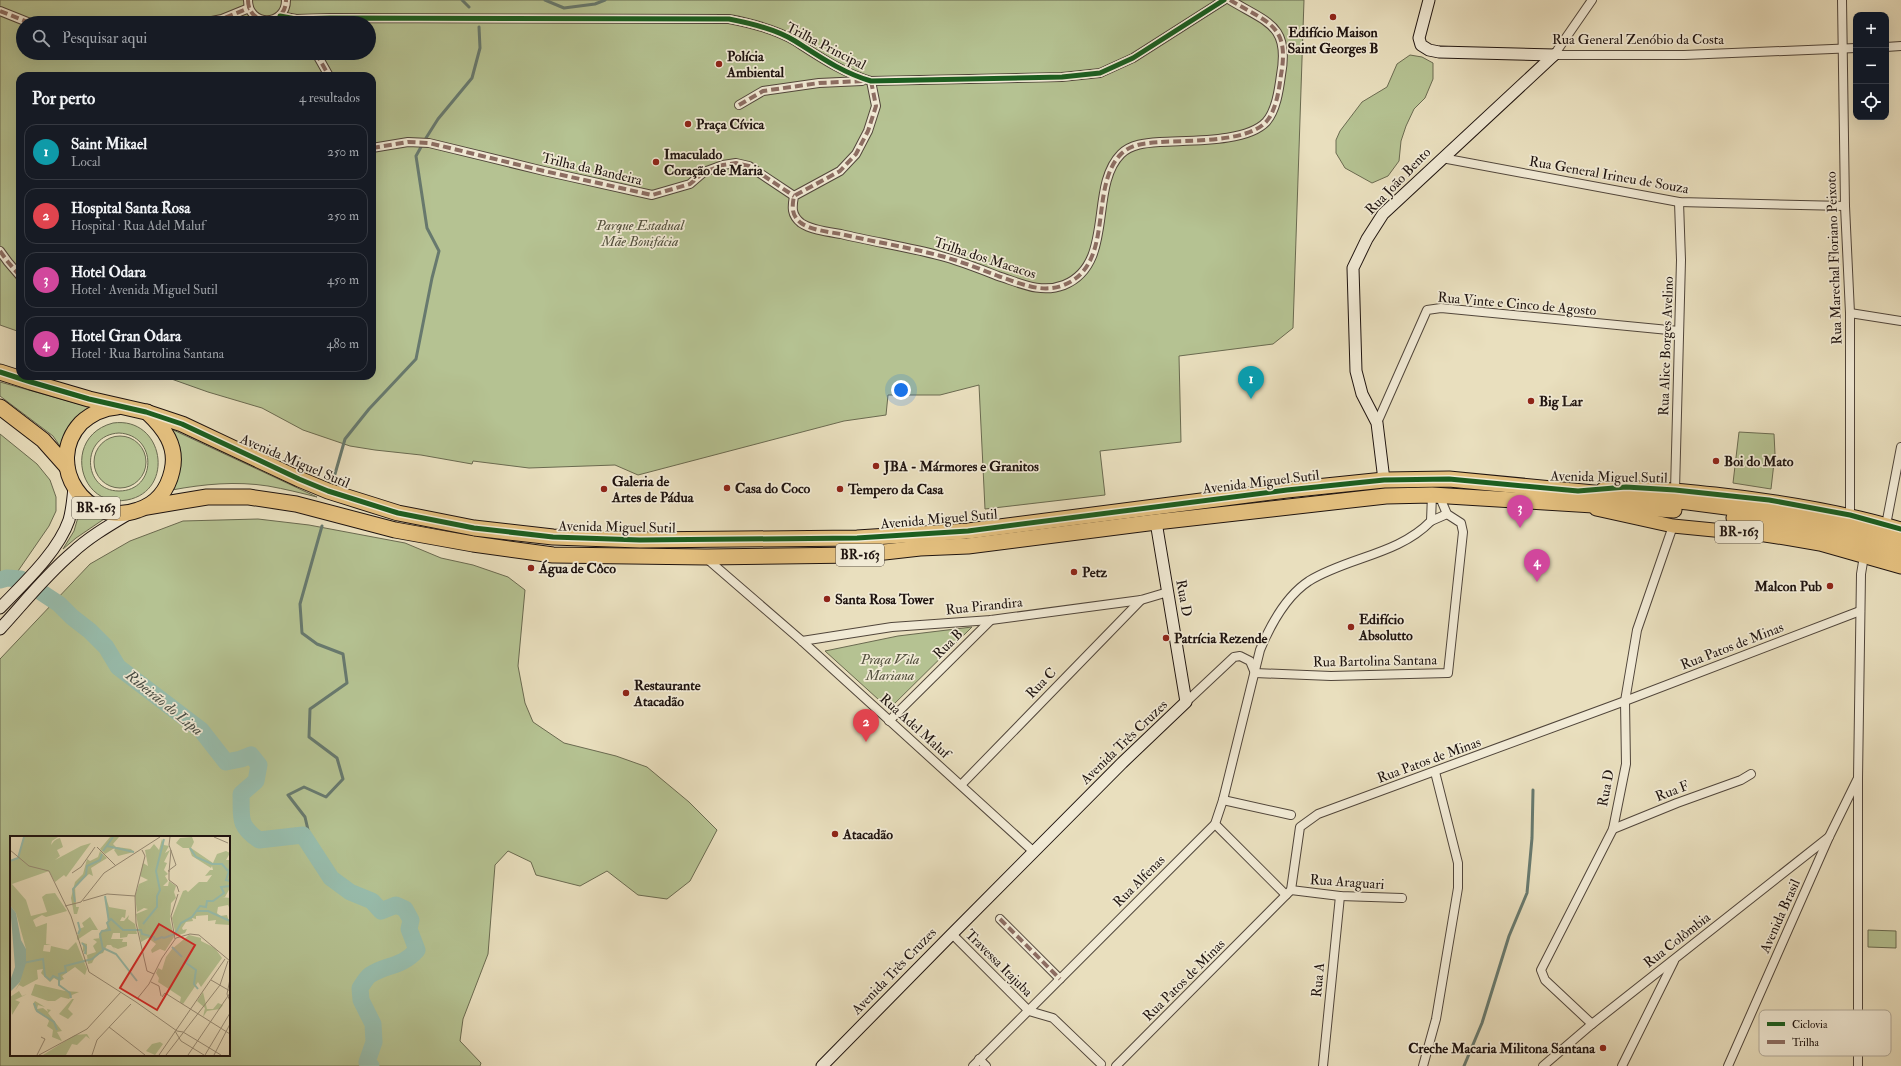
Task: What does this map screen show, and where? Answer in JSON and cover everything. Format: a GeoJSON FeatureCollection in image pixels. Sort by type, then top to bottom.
{"type":"FeatureCollection","features":[{"type":"Feature","properties":{"kind":"highway","name":"Avenida Miguel Sutil"},"geometry":{"type":"LineString","coordinates":[[0,372],[16,377]]}},
{"type":"Feature","properties":{"kind":"highway","name":"Avenida Miguel Sutil"},"geometry":{"type":"LineString","coordinates":[[26,380],[89,399],[146,412],[182,424],[328,491],[398,513],[474,528],[553,537],[640,540],[857,538],[968,531],[1287,490],[1384,480],[1449,479],[1577,498]]}},
{"type":"Feature","properties":{"kind":"highway","name":"BR-163"},"geometry":{"type":"LineString","coordinates":[[0,407],[43,440],[67,467],[74,487],[88,503],[98,509],[119,514],[130,513],[146,507]]}},
{"type":"Feature","properties":{"kind":"highway"},"geometry":{"type":"LineString","coordinates":[[67,467],[67,453],[70,440],[77,428],[86,418],[98,411],[111,407],[125,407]]}},
{"type":"Feature","properties":{"kind":"highway"},"geometry":{"type":"LineString","coordinates":[[146,412],[165,431],[170,442],[173,455],[173,467],[165,490],[156,500],[146,507]]}},
{"type":"Feature","properties":{"kind":"highway","name":"Avenida Miguel Sutil"},"geometry":{"type":"LineString","coordinates":[[146,507],[207,497],[249,497],[296,504],[403,531],[473,544],[553,555],[706,558],[858,555],[920,548],[968,546],[1156,522],[1386,496],[1436,495],[1577,498]]}},
{"type":"Feature","properties":{"kind":"highway","name":"BR-163"},"geometry":{"type":"LineString","coordinates":[[1577,498],[1688,502],[1819,520],[1901,540]]}},
{"type":"Feature","properties":{"kind":"highway","name":"BR-163"},"geometry":{"type":"LineString","coordinates":[[1577,498],[1696,512],[1814,532],[1901,554]]}},
{"type":"Feature","properties":{"kind":"main road","name":"Avenida Miguel Sutil"},"geometry":{"type":"LineString","coordinates":[[1577,498],[1626,487],[1675,490],[1769,500],[1850,515],[1901,529]]}},
{"type":"Feature","properties":{"kind":"main road","name":"Avenida Miguel Sutil"},"geometry":{"type":"LineString","coordinates":[[1577,498],[1621,516],[1673,526],[1765,534],[1820,544],[1901,567]]}},
{"type":"Feature","properties":{"kind":"street"},"geometry":{"type":"LineString","coordinates":[[280,16],[286,6],[286,0]]}},
{"type":"Feature","properties":{"kind":"street","name":"Trilha Principal"},"geometry":{"type":"LineString","coordinates":[[376,18],[729,19],[749,22],[794,40],[814,55],[855,76],[871,81],[1062,77],[1100,73],[1133,58],[1224,0]]}},
{"type":"Feature","properties":{"kind":"street","name":"Trilha dos Macacos"},"geometry":{"type":"LineString","coordinates":[[794,196],[792,210],[794,216],[802,224],[942,256],[1039,289],[1065,284],[1080,274],[1089,261],[1097,242],[1101,224],[1105,185],[1108,173],[1121,154],[1131,148],[1145,143],[1220,138],[1249,133],[1259,128],[1267,120],[1274,105],[1281,76],[1284,54],[1283,43],[1277,31],[1230,0]]}},
{"type":"Feature","properties":{"kind":"street","name":"Rua General Zenóbio da Costa"},"geometry":{"type":"LineString","coordinates":[[1428,0],[1419,38],[1421,45],[1429,50],[1439,52],[1684,55],[1853,48]]}},
{"type":"Feature","properties":{"kind":"street","name":"Rua João Bento"},"geometry":{"type":"LineString","coordinates":[[1384,480],[1377,423],[1362,394],[1356,371],[1353,268],[1367,239],[1383,214],[1554,54],[1592,0]]}},
{"type":"Feature","properties":{"kind":"street","name":"Rua Marechal Floriano Peixoto"},"geometry":{"type":"LineString","coordinates":[[1842,0],[1845,206],[1850,313],[1850,515]]}},
{"type":"Feature","properties":{"kind":"street","name":"Trilha Principal"},"geometry":{"type":"LineString","coordinates":[[227,16],[249,4],[255,16]]}},
{"type":"Feature","properties":{"kind":"street"},"geometry":{"type":"LineString","coordinates":[[0,11],[16,17]]}},
{"type":"Feature","properties":{"kind":"street"},"geometry":{"type":"LineString","coordinates":[[1889,47],[1901,46]]}},
{"type":"Feature","properties":{"kind":"street"},"geometry":{"type":"LineString","coordinates":[[320,60],[327,72]]}},
{"type":"Feature","properties":{"kind":"street"},"geometry":{"type":"LineString","coordinates":[[739,105],[763,91],[819,83],[871,81],[876,106],[868,131],[856,154],[840,172],[794,196]]}},
{"type":"Feature","properties":{"kind":"street","name":"Trilha da Bandeira"},"geometry":{"type":"LineString","coordinates":[[376,147],[408,142],[429,143],[544,172],[652,195],[690,184],[704,172],[723,165],[736,163],[749,166],[794,196]]}},
{"type":"Feature","properties":{"kind":"street","name":"Rua General Irineu de Souza"},"geometry":{"type":"LineString","coordinates":[[1442,158],[1679,202],[1845,206]]}},
{"type":"Feature","properties":{"kind":"street","name":"Rua Alice Borges Avelino"},"geometry":{"type":"LineString","coordinates":[[1675,490],[1681,260],[1679,202]]}},
{"type":"Feature","properties":{"kind":"street"},"geometry":{"type":"LineString","coordinates":[[0,251],[16,271]]}},
{"type":"Feature","properties":{"kind":"street","name":"Rua Vinte e Cinco de Agosto"},"geometry":{"type":"LineString","coordinates":[[1377,423],[1427,310],[1441,308],[1679,332]]}},
{"type":"Feature","properties":{"kind":"street"},"geometry":{"type":"LineString","coordinates":[[1850,313],[1901,322]]}},
{"type":"Feature","properties":{"kind":"street"},"geometry":{"type":"LineString","coordinates":[[1886,525],[1901,447]]}},
{"type":"Feature","properties":{"kind":"street"},"geometry":{"type":"LineString","coordinates":[[3,604],[38,567],[64,530],[71,513],[74,487]]}},
{"type":"Feature","properties":{"kind":"street"},"geometry":{"type":"LineString","coordinates":[[1431,521],[1436,495]]}},
{"type":"Feature","properties":{"kind":"street","name":"Rua Bartolina Santana"},"geometry":{"type":"LineString","coordinates":[[1255,673],[1331,676],[1448,673],[1463,532],[1461,523],[1447,514],[1436,495]]}},
{"type":"Feature","properties":{"kind":"street"},"geometry":{"type":"LineString","coordinates":[[0,629],[72,552],[130,513]]}},
{"type":"Feature","properties":{"kind":"street"},"geometry":{"type":"LineString","coordinates":[[1255,673],[1260,650],[1267,633],[1281,612],[1304,585],[1330,571],[1387,550],[1421,531],[1431,521],[1447,514]]}},
{"type":"Feature","properties":{"kind":"street","name":"Rua D"},"geometry":{"type":"LineString","coordinates":[[1156,522],[1186,702]]}},
{"type":"Feature","properties":{"kind":"street","name":"Rua D"},"geometry":{"type":"LineString","coordinates":[[1592,1024],[1545,980],[1541,970],[1613,829],[1626,764],[1625,700],[1637,630],[1673,526]]}},
{"type":"Feature","properties":{"kind":"street"},"geometry":{"type":"LineString","coordinates":[[1858,1010],[1860,611],[1861,569],[1864,556]]}},
{"type":"Feature","properties":{"kind":"street","name":"Rua Adel Maluf"},"geometry":{"type":"LineString","coordinates":[[706,558],[802,641],[1034,852]]}},
{"type":"Feature","properties":{"kind":"street","name":"Rua Pirandira"},"geometry":{"type":"LineString","coordinates":[[802,641],[892,627],[991,620],[1140,600],[1168,592]]}},
{"type":"Feature","properties":{"kind":"street","name":"Rua C"},"geometry":{"type":"LineString","coordinates":[[961,785],[1140,600]]}},
{"type":"Feature","properties":{"kind":"street","name":"Rua Patos de Minas"},"geometry":{"type":"LineString","coordinates":[[1116,1066],[1171,1013],[1289,893],[1300,827],[1318,814],[1435,772],[1860,611]]}},
{"type":"Feature","properties":{"kind":"street","name":"Rua B"},"geometry":{"type":"LineString","coordinates":[[889,721],[991,620]]}},
{"type":"Feature","properties":{"kind":"street","name":"Avenida Três Cruzes"},"geometry":{"type":"LineString","coordinates":[[822,1066],[1122,763],[1234,657],[1240,656],[1250,661],[1255,673]]}},
{"type":"Feature","properties":{"kind":"street","name":"Rua Alfenas"},"geometry":{"type":"LineString","coordinates":[[973,1066],[1215,824],[1223,800],[1255,673]]}},
{"type":"Feature","properties":{"kind":"street"},"geometry":{"type":"LineString","coordinates":[[1423,1066],[1436,1019],[1458,888],[1458,863],[1435,772]]}},
{"type":"Feature","properties":{"kind":"street","name":"Rua F"},"geometry":{"type":"LineString","coordinates":[[1613,829],[1677,803],[1741,780],[1751,774]]}},
{"type":"Feature","properties":{"kind":"street","name":"Avenida Brasil"},"geometry":{"type":"LineString","coordinates":[[1728,1066],[1829,837],[1858,778]]}},
{"type":"Feature","properties":{"kind":"street"},"geometry":{"type":"LineString","coordinates":[[1223,800],[1290,815]]}},
{"type":"Feature","properties":{"kind":"street"},"geometry":{"type":"LineString","coordinates":[[1215,824],[1289,893]]}},
{"type":"Feature","properties":{"kind":"street","name":"Rua Colômbia"},"geometry":{"type":"LineString","coordinates":[[1543,1066],[1592,1024],[1829,837]]}},
{"type":"Feature","properties":{"kind":"street","name":"Rua Araguari"},"geometry":{"type":"LineString","coordinates":[[1289,893],[1402,898]]}},
{"type":"Feature","properties":{"kind":"street","name":"Rua A"},"geometry":{"type":"LineString","coordinates":[[1323,1066],[1340,896]]}},
{"type":"Feature","properties":{"kind":"street"},"geometry":{"type":"LineString","coordinates":[[1000,918],[1060,979]]}},
{"type":"Feature","properties":{"kind":"street","name":"Travessa Itajuba"},"geometry":{"type":"LineString","coordinates":[[952,934],[1028,1011]]}},
{"type":"Feature","properties":{"kind":"street"},"geometry":{"type":"LineString","coordinates":[[1622,1066],[1675,958]]}},
{"type":"Feature","properties":{"kind":"street"},"geometry":{"type":"LineString","coordinates":[[1028,1011],[1053,1018],[1101,1064]]}},
{"type":"Feature","properties":{"kind":"street"},"geometry":{"type":"LineString","coordinates":[[979,1060],[986,1066]]}},
{"type":"Feature","properties":{"kind":"green space","name":"Parque Estadual Mãe Bonifácia"},"geometry":{"type":"Polygon","coordinates":[[[0,0],[1304,0],[1293,328],[1273,344],[1179,356],[1181,442],[1100,451],[1105,495],[985,509],[979,385],[940,395],[888,395],[886,415],[844,421],[638,475],[615,465],[529,468],[473,461],[472,464],[421,455],[350,446],[303,430],[262,408],[174,380],[376,380],[376,72],[16,72],[16,331],[0,325],[0,0]]]}},
{"type":"Feature","properties":{"kind":"green space"},"geometry":{"type":"Polygon","coordinates":[[[1410,55],[1422,57],[1433,63],[1433,79],[1425,98],[1414,109],[1406,126],[1401,141],[1399,161],[1388,176],[1372,183],[1345,168],[1336,153],[1336,140],[1340,131],[1362,102],[1387,87],[1397,64],[1410,55]]]}},
{"type":"Feature","properties":{"kind":"green space"},"geometry":{"type":"Polygon","coordinates":[[[0,382],[93,408],[62,449],[53,436],[0,396],[0,382]]]}},
{"type":"Feature","properties":{"kind":"green space"},"geometry":{"type":"Polygon","coordinates":[[[113,423],[130,424],[144,431],[153,442],[158,456],[158,470],[153,483],[143,494],[127,500],[110,500],[97,494],[88,483],[82,470],[82,455],[87,442],[97,430],[113,423]],[[119,433],[106,436],[97,443],[92,452],[90,463],[92,473],[98,482],[107,489],[119,491],[132,489],[141,482],[146,473],[148,463],[146,452],[141,443],[132,436],[119,433]]]}},
{"type":"Feature","properties":{"kind":"green space"},"geometry":{"type":"Polygon","coordinates":[[[169,428],[317,497],[256,484],[232,483],[172,490],[169,428]]]}},
{"type":"Feature","properties":{"kind":"green space"},"geometry":{"type":"Polygon","coordinates":[[[1739,432],[1774,434],[1775,454],[1771,489],[1733,483],[1739,432]]]}},
{"type":"Feature","properties":{"kind":"green space"},"geometry":{"type":"Polygon","coordinates":[[[0,434],[37,464],[50,480],[56,497],[56,511],[49,526],[18,571],[0,588],[0,434]]]}},
{"type":"Feature","properties":{"kind":"green space"},"geometry":{"type":"Polygon","coordinates":[[[120,436],[130,438],[138,444],[144,452],[146,462],[144,472],[138,480],[130,486],[120,488],[110,486],[102,480],[96,472],[94,462],[96,452],[102,444],[110,438],[120,436]]]}},
{"type":"Feature","properties":{"kind":"green space"},"geometry":{"type":"Polygon","coordinates":[[[81,507],[95,517],[104,519],[76,538],[63,549],[74,531],[81,507]]]}},
{"type":"Feature","properties":{"kind":"green space"},"geometry":{"type":"Polygon","coordinates":[[[258,519],[309,525],[405,543],[441,558],[473,565],[508,577],[525,590],[518,666],[525,703],[533,722],[564,743],[616,756],[647,767],[689,802],[717,830],[690,881],[667,899],[638,895],[607,871],[580,886],[536,875],[531,862],[508,851],[495,865],[488,954],[463,1019],[460,1041],[481,1063],[480,1066],[0,1066],[0,659],[90,564],[130,541],[183,521],[258,519]]]}},
{"type":"Feature","properties":{"kind":"green space","name":"Praça Vila Mariana"},"geometry":{"type":"Polygon","coordinates":[[[972,627],[889,709],[825,651],[898,636],[972,627]]]}},
{"type":"Feature","properties":{"kind":"green space"},"geometry":{"type":"Polygon","coordinates":[[[1868,930],[1896,931],[1896,948],[1868,947],[1868,930]]]}},
{"type":"Feature","properties":{"kind":"waterway"},"geometry":{"type":"LineString","coordinates":[[462,0],[469,7]]}},
{"type":"Feature","properties":{"kind":"waterway"},"geometry":{"type":"LineString","coordinates":[[545,0],[564,8],[595,4],[605,0]]}},
{"type":"Feature","properties":{"kind":"waterway"},"geometry":{"type":"LineString","coordinates":[[426,138],[438,119],[472,78],[480,48],[479,27]]}},
{"type":"Feature","properties":{"kind":"waterway"},"geometry":{"type":"LineString","coordinates":[[335,474],[345,439],[369,409],[416,359],[432,278],[439,251],[427,228],[416,156],[421,147]]}},
{"type":"Feature","properties":{"kind":"waterway"},"geometry":{"type":"LineString","coordinates":[[312,847],[305,817],[288,795],[304,787],[326,797],[343,779],[337,758],[309,737],[310,709],[347,683],[343,654],[317,644],[302,633],[300,604],[322,526]]}},
{"type":"Feature","properties":{"kind":"waterway","name":"Ribeirão do Lipa"},"geometry":{"type":"LineString","coordinates":[[0,580],[7,578],[21,579],[59,604],[106,647],[118,667],[201,730],[226,762],[251,755],[259,765],[256,781],[241,794],[241,815],[244,825],[252,835],[259,840],[303,835],[331,878],[350,892],[372,901],[381,911],[396,905],[405,909],[411,920],[409,929],[417,950],[405,960],[370,975],[360,988],[361,1000],[373,1024],[374,1042],[367,1062],[371,1066]]}},
{"type":"Feature","properties":{"kind":"waterway"},"geometry":{"type":"LineString","coordinates":[[1464,1066],[1482,1023],[1509,936],[1527,893],[1532,838],[1533,790]]}},
{"type":"Feature","properties":{"kind":"marked path"},"geometry":{"type":"LineString","coordinates":[[248,0],[250,9],[256,16]]}},
{"type":"Feature","properties":{"kind":"marked path"},"geometry":{"type":"LineString","coordinates":[[278,16],[284,9],[286,0]]}},
{"type":"Feature","properties":{"kind":"marked path"},"geometry":{"type":"LineString","coordinates":[[871,81],[876,106],[868,131],[856,154],[840,171],[794,196],[793,211],[795,217],[801,223],[815,229],[948,258],[1022,284],[1039,288],[1064,285],[1080,275],[1090,260],[1096,243],[1100,224],[1105,185],[1111,168],[1121,154],[1134,146],[1149,143],[1216,139],[1245,134],[1257,129],[1266,122],[1272,112],[1278,94],[1283,58],[1282,45],[1279,35],[1273,27],[1265,21],[1230,0]]}},
{"type":"Feature","properties":{"kind":"marked path"},"geometry":{"type":"LineString","coordinates":[[229,16],[249,8]]}},
{"type":"Feature","properties":{"kind":"marked path"},"geometry":{"type":"LineString","coordinates":[[0,11],[16,17]]}},
{"type":"Feature","properties":{"kind":"marked path"},"geometry":{"type":"LineString","coordinates":[[320,60],[327,72]]}},
{"type":"Feature","properties":{"kind":"marked path"},"geometry":{"type":"LineString","coordinates":[[739,105],[763,91],[819,83],[863,81]]}},
{"type":"Feature","properties":{"kind":"marked path"},"geometry":{"type":"LineString","coordinates":[[376,147],[408,142],[429,143],[652,195],[690,184],[704,172],[723,165],[736,163],[749,166],[794,196]]}},
{"type":"Feature","properties":{"kind":"marked path"},"geometry":{"type":"LineString","coordinates":[[0,251],[16,271]]}},
{"type":"Feature","properties":{"kind":"marked path"},"geometry":{"type":"LineString","coordinates":[[1000,919],[1060,979]]}},
{"type":"Feature","properties":{"kind":"cycle path"},"geometry":{"type":"LineString","coordinates":[[376,18],[729,19],[780,33],[841,69],[871,81],[1062,77],[1100,73],[1133,58],[1224,0]]}},
{"type":"Feature","properties":{"kind":"cycle path"},"geometry":{"type":"LineString","coordinates":[[0,372],[16,377]]}},
{"type":"Feature","properties":{"kind":"cycle path"},"geometry":{"type":"LineString","coordinates":[[25,380],[89,399],[146,412],[182,424],[328,491],[398,513],[474,528],[553,537],[640,540],[857,538],[968,531],[1287,490],[1384,480],[1449,479],[1578,491],[1626,487],[1675,490],[1769,500],[1850,515],[1901,529]]}},
{"type":"Feature","properties":{"kind":"place","name":"Edifício Maison Saint Georges B"},"geometry":{"type":"Point","coordinates":[1333,17]}},
{"type":"Feature","properties":{"kind":"place","name":"Polícia Ambiental"},"geometry":{"type":"Point","coordinates":[719,64]}},
{"type":"Feature","properties":{"kind":"place","name":"Praça Cívica"},"geometry":{"type":"Point","coordinates":[688,124]}},
{"type":"Feature","properties":{"kind":"place","name":"Imaculado Coração de Maria"},"geometry":{"type":"Point","coordinates":[656,162]}},
{"type":"Feature","properties":{"kind":"place","name":"Saint Mikael"},"geometry":{"type":"Point","coordinates":[1251,399]}},
{"type":"Feature","properties":{"kind":"place","name":"Big Lar"},"geometry":{"type":"Point","coordinates":[1531,401]}},
{"type":"Feature","properties":{"kind":"place","name":"Boi do Mato"},"geometry":{"type":"Point","coordinates":[1716,461]}},
{"type":"Feature","properties":{"kind":"place","name":"JBA - Mármores e Granitos"},"geometry":{"type":"Point","coordinates":[876,466]}},
{"type":"Feature","properties":{"kind":"place","name":"Casa do Coco"},"geometry":{"type":"Point","coordinates":[727,488]}},
{"type":"Feature","properties":{"kind":"place","name":"Galeria de Artes de Pádua"},"geometry":{"type":"Point","coordinates":[604,489]}},
{"type":"Feature","properties":{"kind":"place","name":"Tempero da Casa"},"geometry":{"type":"Point","coordinates":[840,489]}},
{"type":"Feature","properties":{"kind":"place","name":"Hotel Odara"},"geometry":{"type":"Point","coordinates":[1520,528]}},
{"type":"Feature","properties":{"kind":"place","name":"Água de Côco"},"geometry":{"type":"Point","coordinates":[531,568]}},
{"type":"Feature","properties":{"kind":"place","name":"Petz"},"geometry":{"type":"Point","coordinates":[1074,572]}},
{"type":"Feature","properties":{"kind":"place","name":"Hotel Gran Odara"},"geometry":{"type":"Point","coordinates":[1537,582]}},
{"type":"Feature","properties":{"kind":"place","name":"Malcon Pub"},"geometry":{"type":"Point","coordinates":[1830,586]}},
{"type":"Feature","properties":{"kind":"place","name":"Santa Rosa Tower"},"geometry":{"type":"Point","coordinates":[827,599]}},
{"type":"Feature","properties":{"kind":"place","name":"Edifício Absolutto"},"geometry":{"type":"Point","coordinates":[1351,627]}},
{"type":"Feature","properties":{"kind":"place","name":"Patrícia Rezende"},"geometry":{"type":"Point","coordinates":[1166,638]}},
{"type":"Feature","properties":{"kind":"place","name":"Restaurante Atacadão"},"geometry":{"type":"Point","coordinates":[626,693]}},
{"type":"Feature","properties":{"kind":"place","name":"Hospital Santa Rosa"},"geometry":{"type":"Point","coordinates":[866,742]}},
{"type":"Feature","properties":{"kind":"place","name":"Atacadão"},"geometry":{"type":"Point","coordinates":[835,834]}},
{"type":"Feature","properties":{"kind":"place","name":"Creche Macaria Militona Santana"},"geometry":{"type":"Point","coordinates":[1603,1048]}}]}
